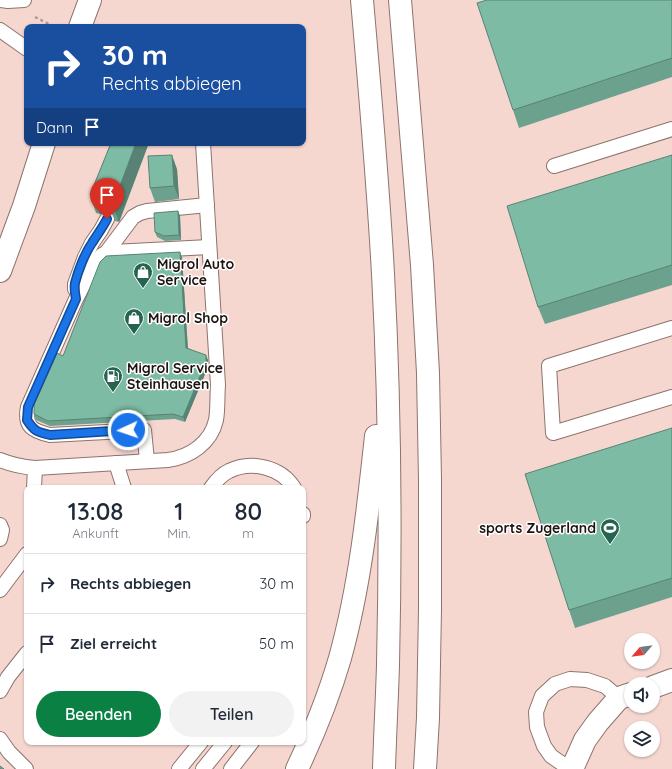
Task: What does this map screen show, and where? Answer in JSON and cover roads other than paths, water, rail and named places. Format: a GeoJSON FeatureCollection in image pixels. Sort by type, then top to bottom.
{"type":"FeatureCollection","features":[{"type":"Feature","properties":{"kind":"main road"},"geometry":{"type":"LineString","coordinates":[[81,24],[90,0]]}},
{"type":"Feature","properties":{"kind":"main road"},"geometry":{"type":"LineString","coordinates":[[362,0],[374,141],[383,273],[386,350],[389,521],[388,664],[384,769]]}},
{"type":"Feature","properties":{"kind":"main road"},"geometry":{"type":"LineString","coordinates":[[400,0],[422,265],[428,373],[430,608],[428,718],[425,769]]}},
{"type":"Feature","properties":{"kind":"main road"},"geometry":{"type":"LineString","coordinates":[[0,270],[24,206],[43,146]]}},
{"type":"Feature","properties":{"kind":"main road"},"geometry":{"type":"LineString","coordinates":[[297,769],[318,722],[330,690],[340,658],[356,588],[369,500],[386,350]]}},
{"type":"Feature","properties":{"kind":"main road"},"geometry":{"type":"LineString","coordinates":[[430,608],[438,769]]}},
{"type":"Feature","properties":{"kind":"main road"},"geometry":{"type":"LineString","coordinates":[[660,684],[672,680]]}},
{"type":"Feature","properties":{"kind":"main road"},"geometry":{"type":"LineString","coordinates":[[571,769],[586,740],[598,722],[624,697]]}},
{"type":"Feature","properties":{"kind":"lane"},"geometry":{"type":"LineString","coordinates":[[1,0],[24,0]]}},
{"type":"Feature","properties":{"kind":"lane"},"geometry":{"type":"LineString","coordinates":[[0,30],[24,47]]}},
{"type":"Feature","properties":{"kind":"lane"},"geometry":{"type":"LineString","coordinates":[[554,166],[672,129]]}},
{"type":"Feature","properties":{"kind":"lane"},"geometry":{"type":"LineString","coordinates":[[0,460],[16,466],[35,468],[179,458],[200,447],[214,427],[216,420],[218,386],[203,146]]}},
{"type":"Feature","properties":{"kind":"lane"},"geometry":{"type":"LineString","coordinates":[[147,461],[144,430],[50,435],[39,433],[34,431],[27,420],[28,407],[76,299],[95,262],[106,253],[133,217],[147,210],[207,205]]}},
{"type":"Feature","properties":{"kind":"lane"},"geometry":{"type":"LineString","coordinates":[[76,299],[75,284],[85,257],[107,219]]}},
{"type":"Feature","properties":{"kind":"lane"},"geometry":{"type":"LineString","coordinates":[[106,253],[209,247]]}},
{"type":"Feature","properties":{"kind":"lane"},"geometry":{"type":"LineString","coordinates":[[672,328],[549,366],[553,433],[672,397]]}},
{"type":"Feature","properties":{"kind":"lane"},"geometry":{"type":"LineString","coordinates":[[116,463],[123,485]]}},
{"type":"Feature","properties":{"kind":"lane"},"geometry":{"type":"LineString","coordinates":[[213,485],[229,471],[245,466],[262,466],[278,472],[292,485]]}},
{"type":"Feature","properties":{"kind":"lane"},"geometry":{"type":"LineString","coordinates":[[34,485],[35,468]]}},
{"type":"Feature","properties":{"kind":"lane"},"geometry":{"type":"LineString","coordinates":[[0,525],[2,530],[0,539]]}},
{"type":"Feature","properties":{"kind":"lane"},"geometry":{"type":"LineString","coordinates":[[0,590],[24,558]]}},
{"type":"Feature","properties":{"kind":"lane"},"geometry":{"type":"LineString","coordinates":[[0,691],[8,677],[24,657]]}},
{"type":"Feature","properties":{"kind":"lane"},"geometry":{"type":"LineString","coordinates":[[571,769],[551,756],[544,746],[537,728],[536,712],[542,696],[555,684],[570,679],[587,680],[605,686],[624,696]]}},
{"type":"Feature","properties":{"kind":"lane"},"geometry":{"type":"LineString","coordinates":[[0,739],[9,752],[26,769]]}},
{"type":"Feature","properties":{"kind":"lane"},"geometry":{"type":"LineString","coordinates":[[179,769],[199,745]]}},
{"type":"Feature","properties":{"kind":"lane"},"geometry":{"type":"LineString","coordinates":[[203,769],[223,745]]}},
{"type":"Feature","properties":{"kind":"lane"},"geometry":{"type":"LineString","coordinates":[[231,769],[250,745]]}},
{"type":"Feature","properties":{"kind":"place","name":"Migrol Auto Service"},"geometry":{"type":"Point","coordinates":[143,289]}},
{"type":"Feature","properties":{"kind":"place","name":"Migrol Shop"},"geometry":{"type":"Point","coordinates":[134,335]}},
{"type":"Feature","properties":{"kind":"place","name":"Migrol Service Steinhausen"},"geometry":{"type":"Point","coordinates":[113,393]}},
{"type":"Feature","properties":{"kind":"place","name":"sports Zugerland"},"geometry":{"type":"Point","coordinates":[610,545]}}]}
